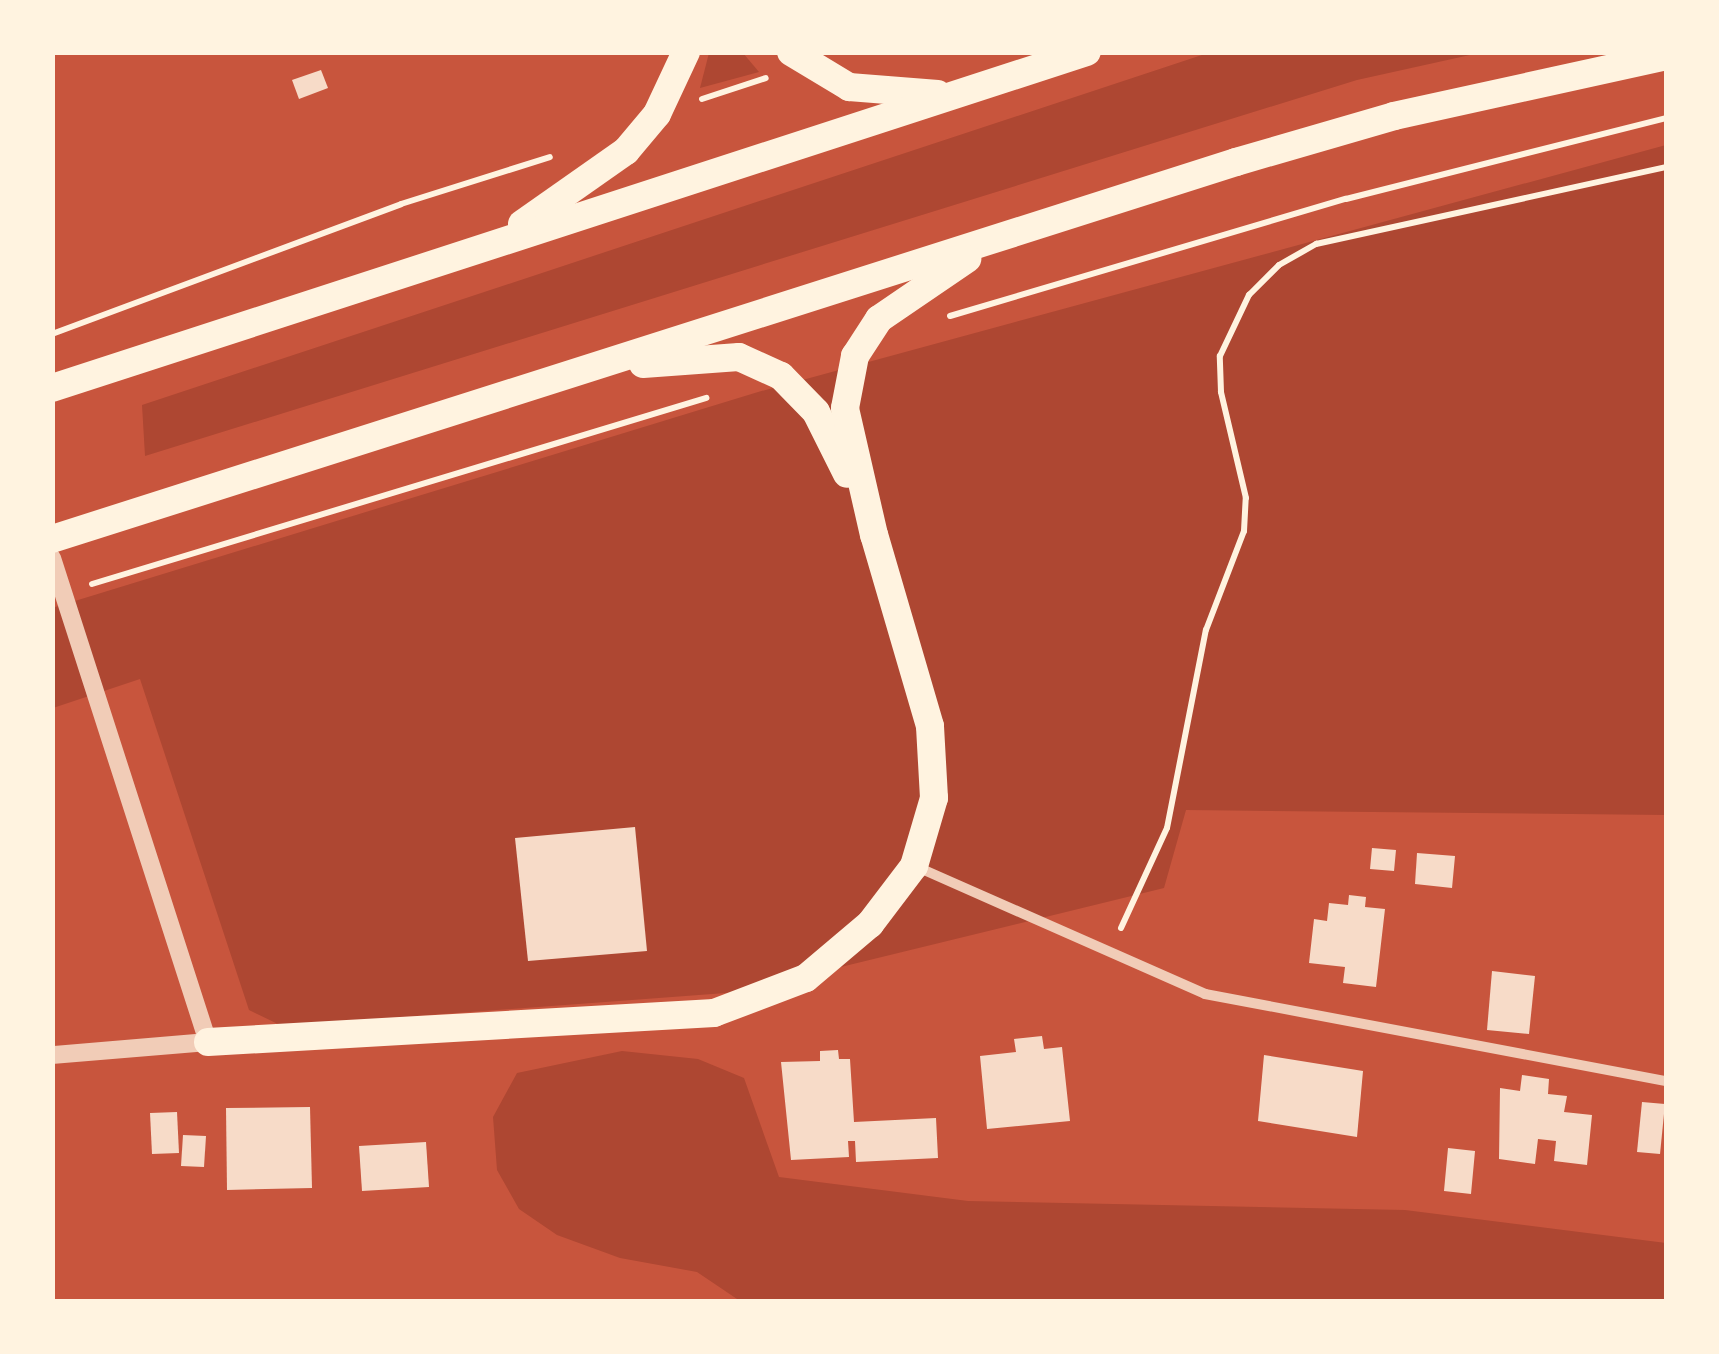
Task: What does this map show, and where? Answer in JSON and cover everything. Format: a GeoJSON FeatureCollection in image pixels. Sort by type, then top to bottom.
{"type":"FeatureCollection","features":[{"type":"Feature","properties":{"kind":"highway"},"geometry":{"type":"LineString","coordinates":[[499,240],[626,151],[657,114],[686,52]]}},
{"type":"Feature","properties":{"kind":"highway"},"geometry":{"type":"LineString","coordinates":[[52,388],[1087,52]]}},
{"type":"Feature","properties":{"kind":"highway"},"geometry":{"type":"LineString","coordinates":[[52,539],[1003,236],[1394,116],[1666,56]]}},
{"type":"Feature","properties":{"kind":"highway"},"geometry":{"type":"LineString","coordinates":[[797,59],[849,87],[949,96]]}},
{"type":"Feature","properties":{"kind":"highway"},"geometry":{"type":"LineString","coordinates":[[208,1042],[714,1014],[763,998],[838,953],[914,866],[934,798],[930,726],[874,535],[846,408],[862,340],[902,299],[1003,236]]}},
{"type":"Feature","properties":{"kind":"highway"},"geometry":{"type":"LineString","coordinates":[[601,367],[738,358],[781,376],[816,412],[874,535]]}},
{"type":"Feature","properties":{"kind":"street"},"geometry":{"type":"LineString","coordinates":[[52,558],[208,1042],[52,1055]]}},
{"type":"Feature","properties":{"kind":"street"},"geometry":{"type":"LineString","coordinates":[[914,866],[1205,994],[1666,1081]]}},
{"type":"Feature","properties":{"kind":"path"},"geometry":{"type":"LineString","coordinates":[[657,114],[797,59]]}},
{"type":"Feature","properties":{"kind":"path"},"geometry":{"type":"LineString","coordinates":[[52,334],[401,204],[562,154]]}},
{"type":"Feature","properties":{"kind":"path"},"geometry":{"type":"LineString","coordinates":[[1110,952],[1167,828],[1206,630],[1244,531],[1246,498],[1221,392],[1220,356],[1249,295],[1279,265],[1316,244],[1666,167]]}},
{"type":"Feature","properties":{"kind":"path"},"geometry":{"type":"LineString","coordinates":[[71,591],[203,547]]}},
{"type":"Feature","properties":{"kind":"shaded area"},"geometry":{"type":"Polygon","coordinates":[[[1211,52],[1479,53],[1357,80],[145,456],[142,405],[1211,52]]]}},
{"type":"Feature","properties":{"kind":"shaded area"},"geometry":{"type":"Polygon","coordinates":[[[709,53],[743,53],[759,72],[700,88],[709,53]]]}},
{"type":"Feature","properties":{"kind":"shaded area"},"geometry":{"type":"Polygon","coordinates":[[[1666,145],[1666,815],[1186,810],[1164,888],[739,992],[282,1026],[249,1010],[140,679],[53,708],[52,608],[758,392],[1666,145]]]}},
{"type":"Feature","properties":{"kind":"shaded area"},"geometry":{"type":"Polygon","coordinates":[[[622,1051],[698,1059],[744,1078],[779,1177],[968,1201],[1405,1210],[1666,1243],[1666,1301],[740,1301],[697,1272],[620,1258],[557,1235],[519,1209],[497,1170],[493,1117],[517,1073],[622,1051]]]}},
{"type":"Feature","properties":{"kind":"building"},"geometry":{"type":"Polygon","coordinates":[[[321,70],[328,88],[299,99],[292,80],[321,70]]]}},
{"type":"Feature","properties":{"kind":"building"},"geometry":{"type":"Polygon","coordinates":[[[635,827],[647,951],[528,961],[515,838],[635,827]]]}},
{"type":"Feature","properties":{"kind":"building"},"geometry":{"type":"Polygon","coordinates":[[[1372,848],[1396,850],[1394,871],[1370,869],[1372,848]]]}},
{"type":"Feature","properties":{"kind":"building"},"geometry":{"type":"Polygon","coordinates":[[[1417,853],[1455,856],[1452,888],[1415,884],[1417,853]]]}},
{"type":"Feature","properties":{"kind":"building"},"geometry":{"type":"Polygon","coordinates":[[[1349,895],[1366,897],[1365,907],[1385,909],[1376,987],[1343,983],[1345,967],[1309,963],[1314,919],[1327,921],[1329,903],[1348,905],[1349,895]]]}},
{"type":"Feature","properties":{"kind":"building"},"geometry":{"type":"Polygon","coordinates":[[[1492,971],[1535,976],[1529,1034],[1487,1030],[1492,971]]]}},
{"type":"Feature","properties":{"kind":"building"},"geometry":{"type":"Polygon","coordinates":[[[1042,1036],[1044,1049],[1062,1047],[1070,1121],[987,1129],[980,1056],[1016,1052],[1014,1039],[1042,1036]]]}},
{"type":"Feature","properties":{"kind":"building"},"geometry":{"type":"Polygon","coordinates":[[[838,1050],[839,1059],[850,1059],[854,1122],[936,1118],[938,1158],[856,1162],[855,1141],[848,1141],[849,1157],[791,1160],[781,1062],[820,1061],[820,1051],[838,1050]]]}},
{"type":"Feature","properties":{"kind":"building"},"geometry":{"type":"Polygon","coordinates":[[[1264,1055],[1363,1071],[1357,1137],[1258,1121],[1264,1055]]]}},
{"type":"Feature","properties":{"kind":"building"},"geometry":{"type":"Polygon","coordinates":[[[1522,1075],[1549,1079],[1548,1094],[1567,1096],[1564,1112],[1592,1115],[1587,1165],[1554,1161],[1556,1141],[1538,1139],[1535,1164],[1499,1159],[1500,1088],[1520,1091],[1522,1075]]]}},
{"type":"Feature","properties":{"kind":"building"},"geometry":{"type":"Polygon","coordinates":[[[1642,1102],[1665,1104],[1660,1154],[1637,1152],[1642,1102]]]}},
{"type":"Feature","properties":{"kind":"building"},"geometry":{"type":"Polygon","coordinates":[[[310,1107],[312,1188],[227,1190],[226,1108],[310,1107]]]}},
{"type":"Feature","properties":{"kind":"building"},"geometry":{"type":"Polygon","coordinates":[[[177,1112],[179,1153],[152,1154],[150,1113],[177,1112]]]}},
{"type":"Feature","properties":{"kind":"building"},"geometry":{"type":"Polygon","coordinates":[[[183,1135],[206,1136],[204,1167],[181,1166],[183,1135]]]}},
{"type":"Feature","properties":{"kind":"building"},"geometry":{"type":"Polygon","coordinates":[[[426,1142],[429,1187],[362,1191],[359,1146],[426,1142]]]}},
{"type":"Feature","properties":{"kind":"building"},"geometry":{"type":"Polygon","coordinates":[[[1448,1148],[1475,1151],[1471,1194],[1444,1191],[1448,1148]]]}}]}
